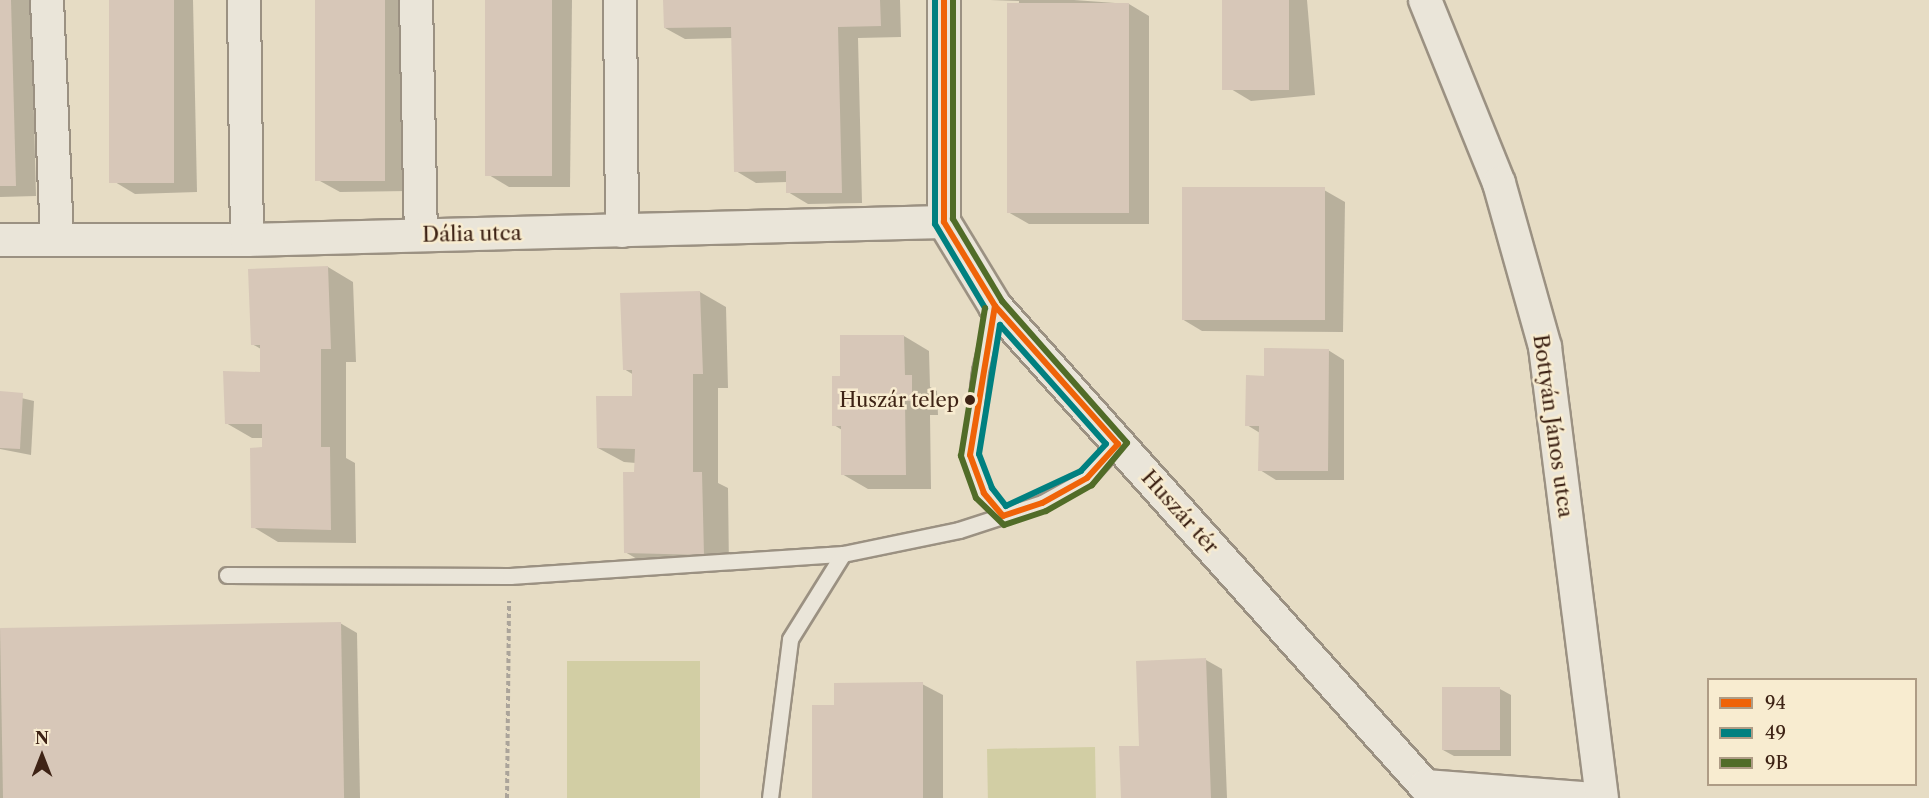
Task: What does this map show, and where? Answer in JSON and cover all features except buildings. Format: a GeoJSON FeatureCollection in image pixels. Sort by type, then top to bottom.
{"type":"FeatureCollection","features":[{"type":"Feature","properties":{"kind":"street"},"geometry":{"type":"LineString","coordinates":[[47,0],[57,239]]}},
{"type":"Feature","properties":{"kind":"street"},"geometry":{"type":"LineString","coordinates":[[244,0],[247,240]]}},
{"type":"Feature","properties":{"kind":"street"},"geometry":{"type":"LineString","coordinates":[[416,0],[421,235]]}},
{"type":"Feature","properties":{"kind":"street"},"geometry":{"type":"LineString","coordinates":[[620,0],[622,231]]}},
{"type":"Feature","properties":{"kind":"street"},"geometry":{"type":"LineString","coordinates":[[944,0],[944,222]]}},
{"type":"Feature","properties":{"kind":"street","name":"Bottyán János utca"},"geometry":{"type":"LineString","coordinates":[[1425,0],[1499,183],[1545,347],[1602,798]]}},
{"type":"Feature","properties":{"kind":"street","name":"Dália utca"},"geometry":{"type":"LineString","coordinates":[[0,240],[247,240],[944,222]]}},
{"type":"Feature","properties":{"kind":"street","name":"Huszár tér"},"geometry":{"type":"LineString","coordinates":[[944,222],[995,306],[1420,792],[1582,798]]}},
{"type":"Feature","properties":{"kind":"lane"},"geometry":{"type":"LineString","coordinates":[[995,306],[980,371],[970,455],[984,493],[1003,516]]}},
{"type":"Feature","properties":{"kind":"lane"},"geometry":{"type":"LineString","coordinates":[[227,575],[510,576],[843,554],[1003,516],[1042,503],[1087,478],[1118,444]]}},
{"type":"Feature","properties":{"kind":"lane"},"geometry":{"type":"LineString","coordinates":[[770,798],[790,639],[843,554]]}},
{"type":"Feature","properties":{"kind":"path"},"geometry":{"type":"LineString","coordinates":[[507,798],[510,576]]}},
{"type":"Feature","properties":{"kind":"shaded area"},"geometry":{"type":"Polygon","coordinates":[[[567,661],[700,661],[700,798],[567,798],[567,661]]]}},
{"type":"Feature","properties":{"kind":"shaded area"},"geometry":{"type":"Polygon","coordinates":[[[1095,747],[1096,798],[988,798],[987,749],[1095,747]]]}},
{"type":"Feature","properties":{"kind":"transit line","name":"49"},"geometry":{"type":"LineString","coordinates":[[935,0],[935,224],[985,308]]}},
{"type":"Feature","properties":{"kind":"transit line","name":"94"},"geometry":{"type":"LineString","coordinates":[[944,0],[944,222],[995,306]]}},
{"type":"Feature","properties":{"kind":"transit line","name":"9B"},"geometry":{"type":"LineString","coordinates":[[953,0],[953,219],[1002,301],[1127,443],[1092,485],[1046,511],[1004,525],[976,498],[961,456],[985,308]]}},
{"type":"Feature","properties":{"kind":"transit line","name":"94"},"geometry":{"type":"LineString","coordinates":[[995,306],[1118,444],[1087,478],[1042,503],[1003,516],[984,493],[970,455],[995,306]]}},
{"type":"Feature","properties":{"kind":"transit line","name":"49"},"geometry":{"type":"LineString","coordinates":[[1000,325],[1106,444],[1081,471],[1006,506],[992,488],[979,454],[1000,325]]}},
{"type":"Feature","properties":{"kind":"place","name":"Huszár telep"},"geometry":{"type":"Point","coordinates":[970,400]}}]}
